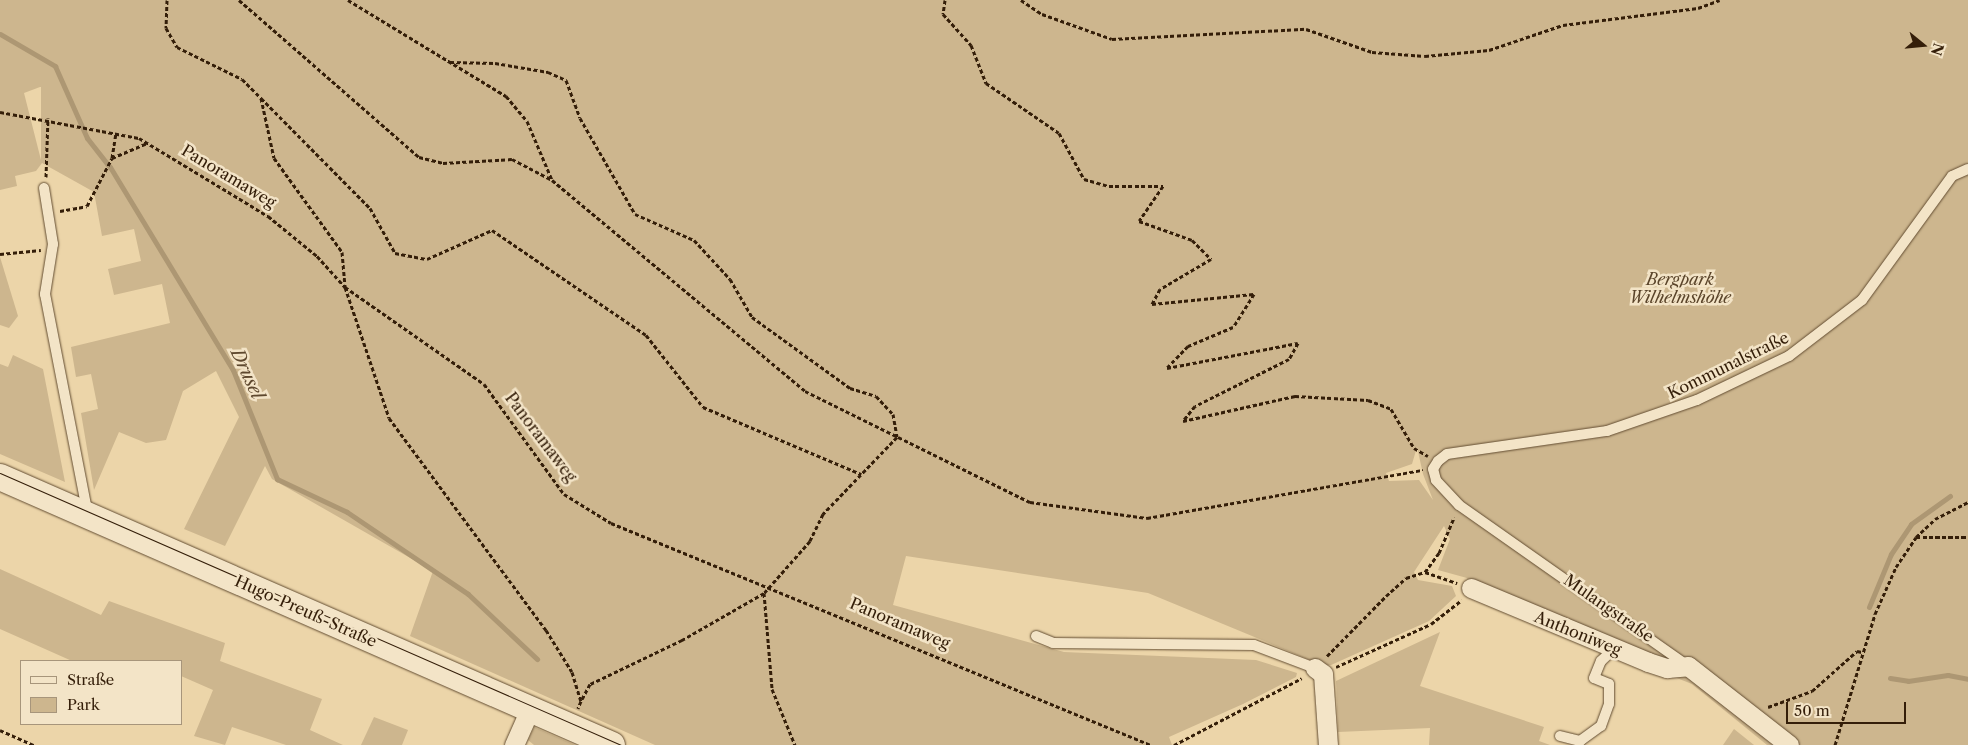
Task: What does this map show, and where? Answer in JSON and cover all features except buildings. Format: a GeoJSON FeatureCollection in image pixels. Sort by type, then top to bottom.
{"type":"FeatureCollection","features":[{"type":"Feature","properties":{"kind":"street","name":"Hugo-Preuß-Straße"},"geometry":{"type":"LineString","coordinates":[[0,477],[612,745]]}},
{"type":"Feature","properties":{"kind":"street","name":"Anthoniweg"},"geometry":{"type":"LineString","coordinates":[[1470,588],[1667,668],[1688,666]]}},
{"type":"Feature","properties":{"kind":"street","name":"Mulangstraße"},"geometry":{"type":"LineString","coordinates":[[1688,666],[1789,745]]}},
{"type":"Feature","properties":{"kind":"street"},"geometry":{"type":"LineString","coordinates":[[1325,669],[1328,745]]}},
{"type":"Feature","properties":{"kind":"street"},"geometry":{"type":"LineString","coordinates":[[514,745],[530,709]]}},
{"type":"Feature","properties":{"kind":"lane","name":"Kommunalstraße"},"geometry":{"type":"LineString","coordinates":[[1436,465],[1447,454],[1607,431],[1696,400],[1789,356],[1862,300],[1952,176],[1968,169]]}},
{"type":"Feature","properties":{"kind":"lane"},"geometry":{"type":"LineString","coordinates":[[44,188],[49,213],[52,254],[45,294],[88,515]]}},
{"type":"Feature","properties":{"kind":"lane","name":"Mulangstraße"},"geometry":{"type":"LineString","coordinates":[[1436,465],[1443,490],[1459,505],[1688,666]]}},
{"type":"Feature","properties":{"kind":"lane"},"geometry":{"type":"LineString","coordinates":[[1036,636],[1053,642],[1254,645],[1325,669]]}},
{"type":"Feature","properties":{"kind":"lane"},"geometry":{"type":"LineString","coordinates":[[1560,736],[1580,740],[1601,726],[1609,704],[1609,684],[1594,678],[1601,661],[1615,648]]}},
{"type":"Feature","properties":{"kind":"path"},"geometry":{"type":"LineString","coordinates":[[167,0],[166,28],[177,47],[242,79],[370,208],[395,253],[427,259],[492,230],[646,336],[703,407],[861,474]]}},
{"type":"Feature","properties":{"kind":"path"},"geometry":{"type":"LineString","coordinates":[[239,0],[419,157],[443,163],[512,159],[552,180],[806,391],[1030,502],[1147,518],[1436,465]]}},
{"type":"Feature","properties":{"kind":"path"},"geometry":{"type":"LineString","coordinates":[[348,0],[506,96],[527,121],[552,180]]}},
{"type":"Feature","properties":{"kind":"path"},"geometry":{"type":"LineString","coordinates":[[945,0],[943,14],[972,45],[986,83],[1059,133],[1084,179],[1109,186],[1163,186],[1139,221],[1192,240],[1211,259],[1160,289],[1152,304],[1254,294],[1233,327],[1188,346],[1167,368],[1298,343],[1289,359],[1195,406],[1183,421],[1295,396],[1368,400],[1391,410],[1414,448],[1436,465]]}},
{"type":"Feature","properties":{"kind":"path"},"geometry":{"type":"LineString","coordinates":[[1021,0],[1042,14],[1112,39],[1306,29],[1372,52],[1425,56],[1489,50],[1563,24],[1698,8],[1720,0]]}},
{"type":"Feature","properties":{"kind":"path"},"geometry":{"type":"LineString","coordinates":[[450,62],[521,67],[566,80],[580,118],[635,214],[694,240],[730,279],[752,318],[850,388],[876,396],[893,414],[897,437]]}},
{"type":"Feature","properties":{"kind":"path"},"geometry":{"type":"LineString","coordinates":[[261,98],[274,158],[342,252],[345,287],[389,418],[546,630],[572,672],[581,701]]}},
{"type":"Feature","properties":{"kind":"path","name":"Panoramaweg"},"geometry":{"type":"LineString","coordinates":[[0,112],[72,122],[147,143],[268,216],[317,256],[345,287],[484,384],[564,494],[610,523],[770,586],[1151,745]]}},
{"type":"Feature","properties":{"kind":"path"},"geometry":{"type":"LineString","coordinates":[[44,188],[50,160],[48,118]]}},
{"type":"Feature","properties":{"kind":"path"},"geometry":{"type":"LineString","coordinates":[[49,213],[87,206],[112,158],[116,133]]}},
{"type":"Feature","properties":{"kind":"path"},"geometry":{"type":"LineString","coordinates":[[112,158],[147,143]]}},
{"type":"Feature","properties":{"kind":"path"},"geometry":{"type":"LineString","coordinates":[[0,254],[37,249],[52,254]]}},
{"type":"Feature","properties":{"kind":"path"},"geometry":{"type":"LineString","coordinates":[[570,726],[590,684],[682,640],[764,592],[810,541],[823,514],[897,437]]}},
{"type":"Feature","properties":{"kind":"path"},"geometry":{"type":"LineString","coordinates":[[1835,745],[1862,652],[1890,580],[1916,537],[1935,519],[1968,502]]}},
{"type":"Feature","properties":{"kind":"path"},"geometry":{"type":"LineString","coordinates":[[1325,669],[1386,596],[1406,578],[1424,572],[1439,553],[1459,505]]}},
{"type":"Feature","properties":{"kind":"path"},"geometry":{"type":"LineString","coordinates":[[1916,537],[1968,537]]}},
{"type":"Feature","properties":{"kind":"path"},"geometry":{"type":"LineString","coordinates":[[1174,745],[1309,675],[1431,624],[1470,588],[1424,572]]}},
{"type":"Feature","properties":{"kind":"path"},"geometry":{"type":"LineString","coordinates":[[764,592],[772,689],[795,745]]}},
{"type":"Feature","properties":{"kind":"path"},"geometry":{"type":"LineString","coordinates":[[1754,718],[1760,710],[1812,691],[1857,651],[1862,652]]}},
{"type":"Feature","properties":{"kind":"path"},"geometry":{"type":"LineString","coordinates":[[0,730],[34,745]]}},
{"type":"Feature","properties":{"kind":"green space","name":"Bergpark Wilhelmshöhe"},"geometry":{"type":"Polygon","coordinates":[[[0,0],[1968,0],[1968,745],[1767,745],[1692,684],[1477,600],[1467,578],[1438,570],[1450,539],[1444,526],[1414,572],[1418,580],[1452,586],[1456,596],[1429,621],[1331,665],[1322,665],[1148,593],[906,556],[893,605],[1064,652],[1256,660],[1297,673],[1296,677],[1243,704],[1169,737],[1172,745],[655,745],[410,636],[433,571],[272,479],[265,466],[225,546],[184,529],[239,417],[216,371],[183,391],[166,440],[146,443],[119,432],[94,490],[81,413],[98,409],[91,374],[76,377],[71,347],[170,323],[162,284],[114,295],[108,269],[141,261],[134,229],[102,236],[94,192],[42,163],[36,171],[15,176],[17,186],[0,190],[0,0]],[[41,87],[24,93],[41,160],[41,87]],[[1417,447],[1412,464],[1386,473],[1389,481],[1419,480],[1433,500],[1423,474],[1417,447]]]}},
{"type":"Feature","properties":{"kind":"green space"},"geometry":{"type":"Polygon","coordinates":[[[0,257],[18,316],[9,328],[0,325],[0,257]]]}},
{"type":"Feature","properties":{"kind":"green space"},"geometry":{"type":"Polygon","coordinates":[[[13,355],[43,369],[65,482],[0,454],[0,364],[8,367],[13,355]]]}},
{"type":"Feature","properties":{"kind":"green space"},"geometry":{"type":"Polygon","coordinates":[[[0,569],[101,615],[109,601],[225,643],[220,661],[322,699],[310,730],[343,745],[286,745],[232,727],[225,745],[194,736],[213,690],[182,676],[182,660],[70,660],[0,629],[0,569]]]}},
{"type":"Feature","properties":{"kind":"green space"},"geometry":{"type":"Polygon","coordinates":[[[1440,632],[1420,686],[1544,727],[1539,741],[1550,745],[1429,745],[1430,728],[1338,732],[1336,681],[1440,632]]]}},
{"type":"Feature","properties":{"kind":"green space"},"geometry":{"type":"Polygon","coordinates":[[[374,717],[408,730],[402,745],[361,745],[374,717]]]}},
{"type":"Feature","properties":{"kind":"green space"},"geometry":{"type":"Polygon","coordinates":[[[534,727],[575,745],[534,745],[528,740],[534,727]]]}},
{"type":"Feature","properties":{"kind":"green space"},"geometry":{"type":"Polygon","coordinates":[[[1734,729],[1754,745],[1723,745],[1734,729]]]}},
{"type":"Feature","properties":{"kind":"waterway","name":"Drusel"},"geometry":{"type":"LineString","coordinates":[[0,34],[55,66],[87,138],[110,167],[233,370],[277,479],[347,512],[468,594],[537,659]]}},
{"type":"Feature","properties":{"kind":"waterway"},"geometry":{"type":"LineString","coordinates":[[1869,607],[1891,554],[1911,524],[1950,496]]}},
{"type":"Feature","properties":{"kind":"waterway"},"geometry":{"type":"LineString","coordinates":[[1890,678],[1908,681],[1948,675],[1968,679]]}},
{"type":"Feature","properties":{"kind":"tram line"},"geometry":{"type":"LineString","coordinates":[[0,473],[621,745]]}}]}
